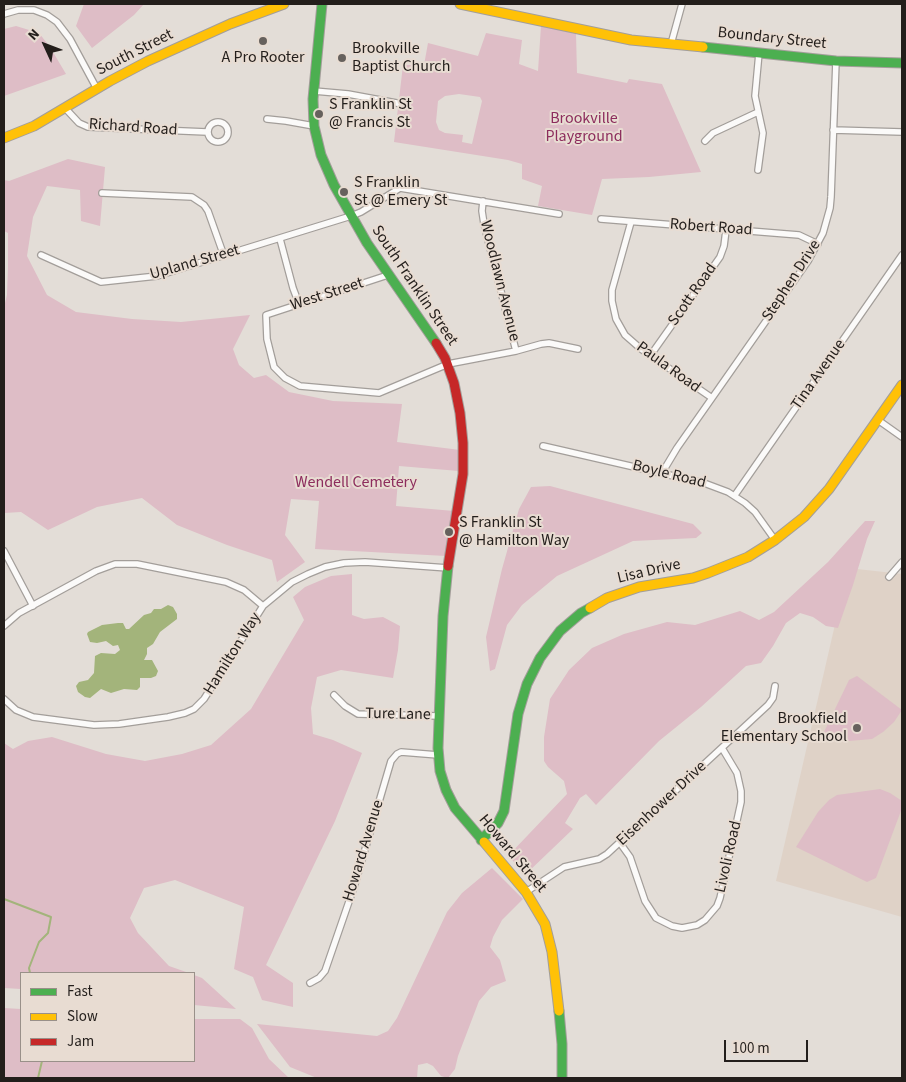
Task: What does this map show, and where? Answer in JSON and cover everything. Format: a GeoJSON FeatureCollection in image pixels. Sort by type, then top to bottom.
{"type":"FeatureCollection","features":[{"type":"Feature","properties":{"kind":"main road","name":"South Street"},"geometry":{"type":"LineString","coordinates":[[4,138],[34,126],[132,69],[230,24],[284,4]]}},
{"type":"Feature","properties":{"kind":"main road","name":"South Franklin Street"},"geometry":{"type":"LineString","coordinates":[[322,4],[314,91],[314,126],[321,155],[350,216],[388,275],[429,332],[448,364],[457,397],[464,459],[462,489],[448,568],[443,616],[438,755],[440,770]]}},
{"type":"Feature","properties":{"kind":"main road","name":"Boundary Street"},"geometry":{"type":"LineString","coordinates":[[460,4],[493,7],[608,36],[639,41],[836,60],[902,63]]}},
{"type":"Feature","properties":{"kind":"main road","name":"Lisa Drive"},"geometry":{"type":"LineString","coordinates":[[481,840],[498,823],[504,810],[518,714],[526,684],[540,658],[560,631],[582,613],[607,598],[639,587],[693,578],[714,571],[748,557],[775,540],[817,504],[902,385]]}},
{"type":"Feature","properties":{"kind":"main road","name":"Howard Street"},"geometry":{"type":"LineString","coordinates":[[440,770],[446,790],[453,804],[526,892],[539,910],[545,924],[552,952],[562,1033],[562,1078]]}},
{"type":"Feature","properties":{"kind":"street"},"geometry":{"type":"LineString","coordinates":[[671,44],[682,4]]}},
{"type":"Feature","properties":{"kind":"street"},"geometry":{"type":"LineString","coordinates":[[4,14],[18,10],[34,10],[47,15],[57,22],[70,39],[97,88]]}},
{"type":"Feature","properties":{"kind":"street"},"geometry":{"type":"LineString","coordinates":[[758,170],[763,132],[755,96],[759,53]]}},
{"type":"Feature","properties":{"kind":"street","name":"Stephen Drive"},"geometry":{"type":"LineString","coordinates":[[662,472],[818,244],[830,208],[836,60]]}},
{"type":"Feature","properties":{"kind":"street"},"geometry":{"type":"LineString","coordinates":[[314,91],[348,94],[402,104]]}},
{"type":"Feature","properties":{"kind":"street","name":"Richard Road"},"geometry":{"type":"LineString","coordinates":[[65,108],[79,123],[88,127],[208,132]]}},
{"type":"Feature","properties":{"kind":"street"},"geometry":{"type":"LineString","coordinates":[[705,141],[713,133],[758,112]]}},
{"type":"Feature","properties":{"kind":"street"},"geometry":{"type":"LineString","coordinates":[[267,119],[286,120],[314,126]]}},
{"type":"Feature","properties":{"kind":"street"},"geometry":{"type":"LineString","coordinates":[[833,130],[902,132]]}},
{"type":"Feature","properties":{"kind":"street","name":"Upland Street"},"geometry":{"type":"LineString","coordinates":[[41,255],[86,276],[106,282],[163,275],[361,212],[400,188],[559,214]]}},
{"type":"Feature","properties":{"kind":"street"},"geometry":{"type":"LineString","coordinates":[[102,193],[192,197],[208,211],[224,256]]}},
{"type":"Feature","properties":{"kind":"street","name":"Woodlawn Avenue"},"geometry":{"type":"LineString","coordinates":[[266,315],[267,339],[274,367],[285,378],[300,386],[380,393],[448,364],[516,351],[484,224],[483,201]]}},
{"type":"Feature","properties":{"kind":"street","name":"Robert Road"},"geometry":{"type":"LineString","coordinates":[[602,219],[799,236],[818,244]]}},
{"type":"Feature","properties":{"kind":"street","name":"Paula Road"},"geometry":{"type":"LineString","coordinates":[[631,222],[614,279],[612,301],[616,319],[625,334],[650,356],[712,398]]}},
{"type":"Feature","properties":{"kind":"street","name":"Scott Road"},"geometry":{"type":"LineString","coordinates":[[650,356],[720,257],[724,246],[726,230]]}},
{"type":"Feature","properties":{"kind":"street"},"geometry":{"type":"LineString","coordinates":[[280,239],[299,304]]}},
{"type":"Feature","properties":{"kind":"street","name":"Tina Avenue"},"geometry":{"type":"LineString","coordinates":[[735,495],[902,255]]}},
{"type":"Feature","properties":{"kind":"street","name":"West Street"},"geometry":{"type":"LineString","coordinates":[[266,315],[388,275]]}},
{"type":"Feature","properties":{"kind":"street"},"geometry":{"type":"LineString","coordinates":[[516,351],[549,343],[578,349]]}},
{"type":"Feature","properties":{"kind":"street"},"geometry":{"type":"LineString","coordinates":[[878,420],[902,437]]}},
{"type":"Feature","properties":{"kind":"street","name":"Boyle Road"},"geometry":{"type":"LineString","coordinates":[[544,446],[662,472],[704,483],[735,495],[759,517],[775,540]]}},
{"type":"Feature","properties":{"kind":"street"},"geometry":{"type":"LineString","coordinates":[[4,550],[32,606]]}},
{"type":"Feature","properties":{"kind":"street","name":"Hamilton Way"},"geometry":{"type":"LineString","coordinates":[[4,699],[16,710],[33,717],[94,725],[119,724],[185,713],[194,709],[204,699],[264,606],[292,582],[325,567],[344,563],[365,562],[448,568]]}},
{"type":"Feature","properties":{"kind":"street"},"geometry":{"type":"LineString","coordinates":[[889,577],[902,562]]}},
{"type":"Feature","properties":{"kind":"street","name":"Hamilton Way"},"geometry":{"type":"LineString","coordinates":[[4,626],[19,613],[101,569],[126,563],[226,582],[244,590],[264,606]]}},
{"type":"Feature","properties":{"kind":"street","name":"Eisenhower Drive"},"geometry":{"type":"LineString","coordinates":[[526,892],[564,867],[599,859],[620,843],[768,705],[772,698],[774,686]]}},
{"type":"Feature","properties":{"kind":"street","name":"Ture Lane"},"geometry":{"type":"LineString","coordinates":[[334,695],[345,706],[358,714],[440,716]]}},
{"type":"Feature","properties":{"kind":"street","name":"Livoli Road"},"geometry":{"type":"LineString","coordinates":[[620,843],[630,857],[645,901],[656,918],[672,926],[682,928],[705,920],[717,906],[720,898],[741,802],[741,791],[737,773],[722,748]]}},
{"type":"Feature","properties":{"kind":"street","name":"Howard Avenue"},"geometry":{"type":"LineString","coordinates":[[310,983],[319,978],[324,971],[354,888],[391,761],[401,752],[438,755]]}},
{"type":"Feature","properties":{"kind":"shaded area","name":"Brookfield Elementary School"},"geometry":{"type":"Polygon","coordinates":[[[848,568],[902,574],[902,917],[776,881],[848,568]]]}},
{"type":"Feature","properties":{"kind":"shaded area"},"geometry":{"type":"Polygon","coordinates":[[[168,605],[173,607],[177,614],[177,619],[160,632],[153,644],[147,648],[144,660],[152,660],[158,671],[156,676],[140,678],[140,687],[137,690],[124,689],[111,693],[101,689],[90,698],[78,692],[76,686],[79,682],[88,680],[94,673],[95,656],[101,653],[115,654],[120,650],[118,645],[113,646],[106,641],[90,642],[88,632],[102,625],[118,623],[123,623],[126,629],[129,629],[144,615],[151,613],[154,609],[161,609],[168,605]]]}},
{"type":"Feature","properties":{"kind":"green space"},"geometry":{"type":"Polygon","coordinates":[[[84,4],[144,4],[134,15],[92,48],[76,26],[84,4]]]}},
{"type":"Feature","properties":{"kind":"green space"},"geometry":{"type":"Polygon","coordinates":[[[16,26],[39,33],[66,74],[4,96],[4,29],[16,26]]]}},
{"type":"Feature","properties":{"kind":"green space","name":"Brookville Playground"},"geometry":{"type":"Polygon","coordinates":[[[541,26],[576,34],[577,73],[627,83],[629,79],[662,84],[701,172],[602,179],[592,215],[538,206],[542,186],[522,179],[522,164],[508,160],[394,142],[403,65],[424,65],[428,43],[478,56],[486,33],[522,40],[519,64],[538,71],[541,26]],[[459,94],[445,96],[438,101],[436,122],[439,130],[445,133],[463,135],[462,142],[472,144],[482,101],[480,97],[459,94]]]}},
{"type":"Feature","properties":{"kind":"green space","name":"Wendell Cemetery"},"geometry":{"type":"Polygon","coordinates":[[[68,159],[105,167],[100,226],[81,221],[80,190],[47,186],[33,217],[27,256],[47,295],[76,312],[132,319],[181,322],[250,315],[233,349],[239,365],[254,378],[266,375],[289,392],[333,401],[402,404],[397,442],[460,450],[459,471],[399,466],[396,506],[454,511],[446,556],[315,549],[319,501],[291,499],[285,535],[305,562],[277,582],[272,560],[177,525],[142,498],[97,507],[48,530],[21,512],[4,513],[4,307],[7,295],[8,233],[4,231],[4,180],[9,181],[68,159]]]}},
{"type":"Feature","properties":{"kind":"green space"},"geometry":{"type":"Polygon","coordinates":[[[550,486],[693,524],[702,533],[696,538],[633,541],[557,576],[522,605],[507,625],[495,669],[490,671],[486,637],[519,509],[531,487],[550,486]]]}},
{"type":"Feature","properties":{"kind":"green space"},"geometry":{"type":"Polygon","coordinates":[[[865,521],[875,521],[867,539],[838,628],[826,626],[813,617],[800,613],[786,623],[761,663],[746,666],[701,707],[659,741],[596,805],[586,794],[580,798],[565,823],[573,829],[526,874],[508,856],[567,794],[564,781],[544,761],[544,737],[550,699],[569,670],[592,648],[624,634],[667,622],[695,625],[740,611],[759,620],[774,612],[828,562],[865,521]]]}},
{"type":"Feature","properties":{"kind":"green space"},"geometry":{"type":"Polygon","coordinates":[[[352,574],[352,615],[364,619],[383,617],[400,626],[398,650],[393,678],[341,670],[317,677],[311,708],[313,734],[333,740],[362,753],[335,821],[266,965],[293,983],[293,1007],[262,1000],[253,977],[234,969],[244,907],[175,880],[144,888],[130,918],[138,933],[169,966],[186,972],[20,972],[20,989],[4,988],[4,743],[13,749],[28,741],[52,737],[106,754],[145,761],[182,754],[211,745],[251,709],[304,620],[293,597],[305,587],[331,576],[352,574]]]}},
{"type":"Feature","properties":{"kind":"green space"},"geometry":{"type":"Polygon","coordinates":[[[857,676],[902,710],[894,722],[872,739],[849,741],[824,732],[849,680],[857,676]]]}},
{"type":"Feature","properties":{"kind":"green space"},"geometry":{"type":"Polygon","coordinates":[[[880,789],[902,801],[902,808],[876,878],[867,882],[796,847],[818,812],[829,800],[837,795],[880,789]]]}},
{"type":"Feature","properties":{"kind":"green space"},"geometry":{"type":"Polygon","coordinates":[[[492,868],[523,899],[502,920],[490,947],[500,960],[506,981],[491,987],[479,1001],[455,1069],[448,1078],[441,1076],[433,1066],[427,1063],[418,1065],[417,1078],[317,1078],[290,1067],[257,1024],[377,1036],[388,1031],[397,1018],[447,912],[462,893],[492,868]]]}},
{"type":"Feature","properties":{"kind":"green space"},"geometry":{"type":"Polygon","coordinates":[[[195,975],[202,978],[236,1009],[195,1005],[195,975]]]}},
{"type":"Feature","properties":{"kind":"green space"},"geometry":{"type":"Polygon","coordinates":[[[4,1008],[20,1009],[20,1062],[195,1062],[195,1019],[240,1019],[252,1028],[269,1059],[289,1078],[4,1078],[4,1008]]]}},
{"type":"Feature","properties":{"kind":"waterway"},"geometry":{"type":"LineString","coordinates":[[4,899],[51,917],[48,933],[39,942],[29,968],[30,972]]}},
{"type":"Feature","properties":{"kind":"waterway"},"geometry":{"type":"LineString","coordinates":[[38,1078],[42,1062]]}},
{"type":"Feature","properties":{"kind":"traffic: fast"},"geometry":{"type":"LineString","coordinates":[[322,4],[313,99],[314,126],[321,155],[334,185],[367,243],[436,343]]}},
{"type":"Feature","properties":{"kind":"traffic: fast"},"geometry":{"type":"LineString","coordinates":[[703,47],[836,61],[902,63]]}},
{"type":"Feature","properties":{"kind":"traffic: fast"},"geometry":{"type":"LineString","coordinates":[[448,566],[443,616],[438,748],[440,771],[446,790],[455,808],[484,842]]}},
{"type":"Feature","properties":{"kind":"traffic: fast"},"geometry":{"type":"LineString","coordinates":[[481,840],[498,823],[504,811],[518,714],[527,684],[540,658],[560,631],[581,613],[590,608]]}},
{"type":"Feature","properties":{"kind":"traffic: fast"},"geometry":{"type":"LineString","coordinates":[[559,1011],[562,1044],[562,1078]]}},
{"type":"Feature","properties":{"kind":"traffic: slow"},"geometry":{"type":"LineString","coordinates":[[4,138],[34,126],[148,61],[230,24],[284,4]]}},
{"type":"Feature","properties":{"kind":"traffic: slow"},"geometry":{"type":"LineString","coordinates":[[460,4],[631,40],[703,47]]}},
{"type":"Feature","properties":{"kind":"traffic: slow"},"geometry":{"type":"LineString","coordinates":[[590,608],[607,598],[639,587],[693,578],[708,573],[748,557],[775,540],[804,517],[829,489],[902,385]]}},
{"type":"Feature","properties":{"kind":"traffic: slow"},"geometry":{"type":"LineString","coordinates":[[484,842],[526,892],[545,924],[552,952],[559,1011]]}},
{"type":"Feature","properties":{"kind":"traffic: jam"},"geometry":{"type":"LineString","coordinates":[[436,343],[445,358],[454,383],[463,443],[463,474],[448,566]]}},
{"type":"Feature","properties":{"kind":"place","name":"A Pro Rooter"},"geometry":{"type":"Point","coordinates":[263,41]}},
{"type":"Feature","properties":{"kind":"place","name":"Brookville Baptist Church"},"geometry":{"type":"Point","coordinates":[342,58]}},
{"type":"Feature","properties":{"kind":"place","name":"S Franklin St @ Francis St"},"geometry":{"type":"Point","coordinates":[319,114]}},
{"type":"Feature","properties":{"kind":"place","name":"S Franklin St @ Emery St"},"geometry":{"type":"Point","coordinates":[344,192]}},
{"type":"Feature","properties":{"kind":"place","name":"S Franklin St @ Hamilton Way"},"geometry":{"type":"Point","coordinates":[449,532]}},
{"type":"Feature","properties":{"kind":"place","name":"Brookfield Elementary School"},"geometry":{"type":"Point","coordinates":[857,728]}}]}
